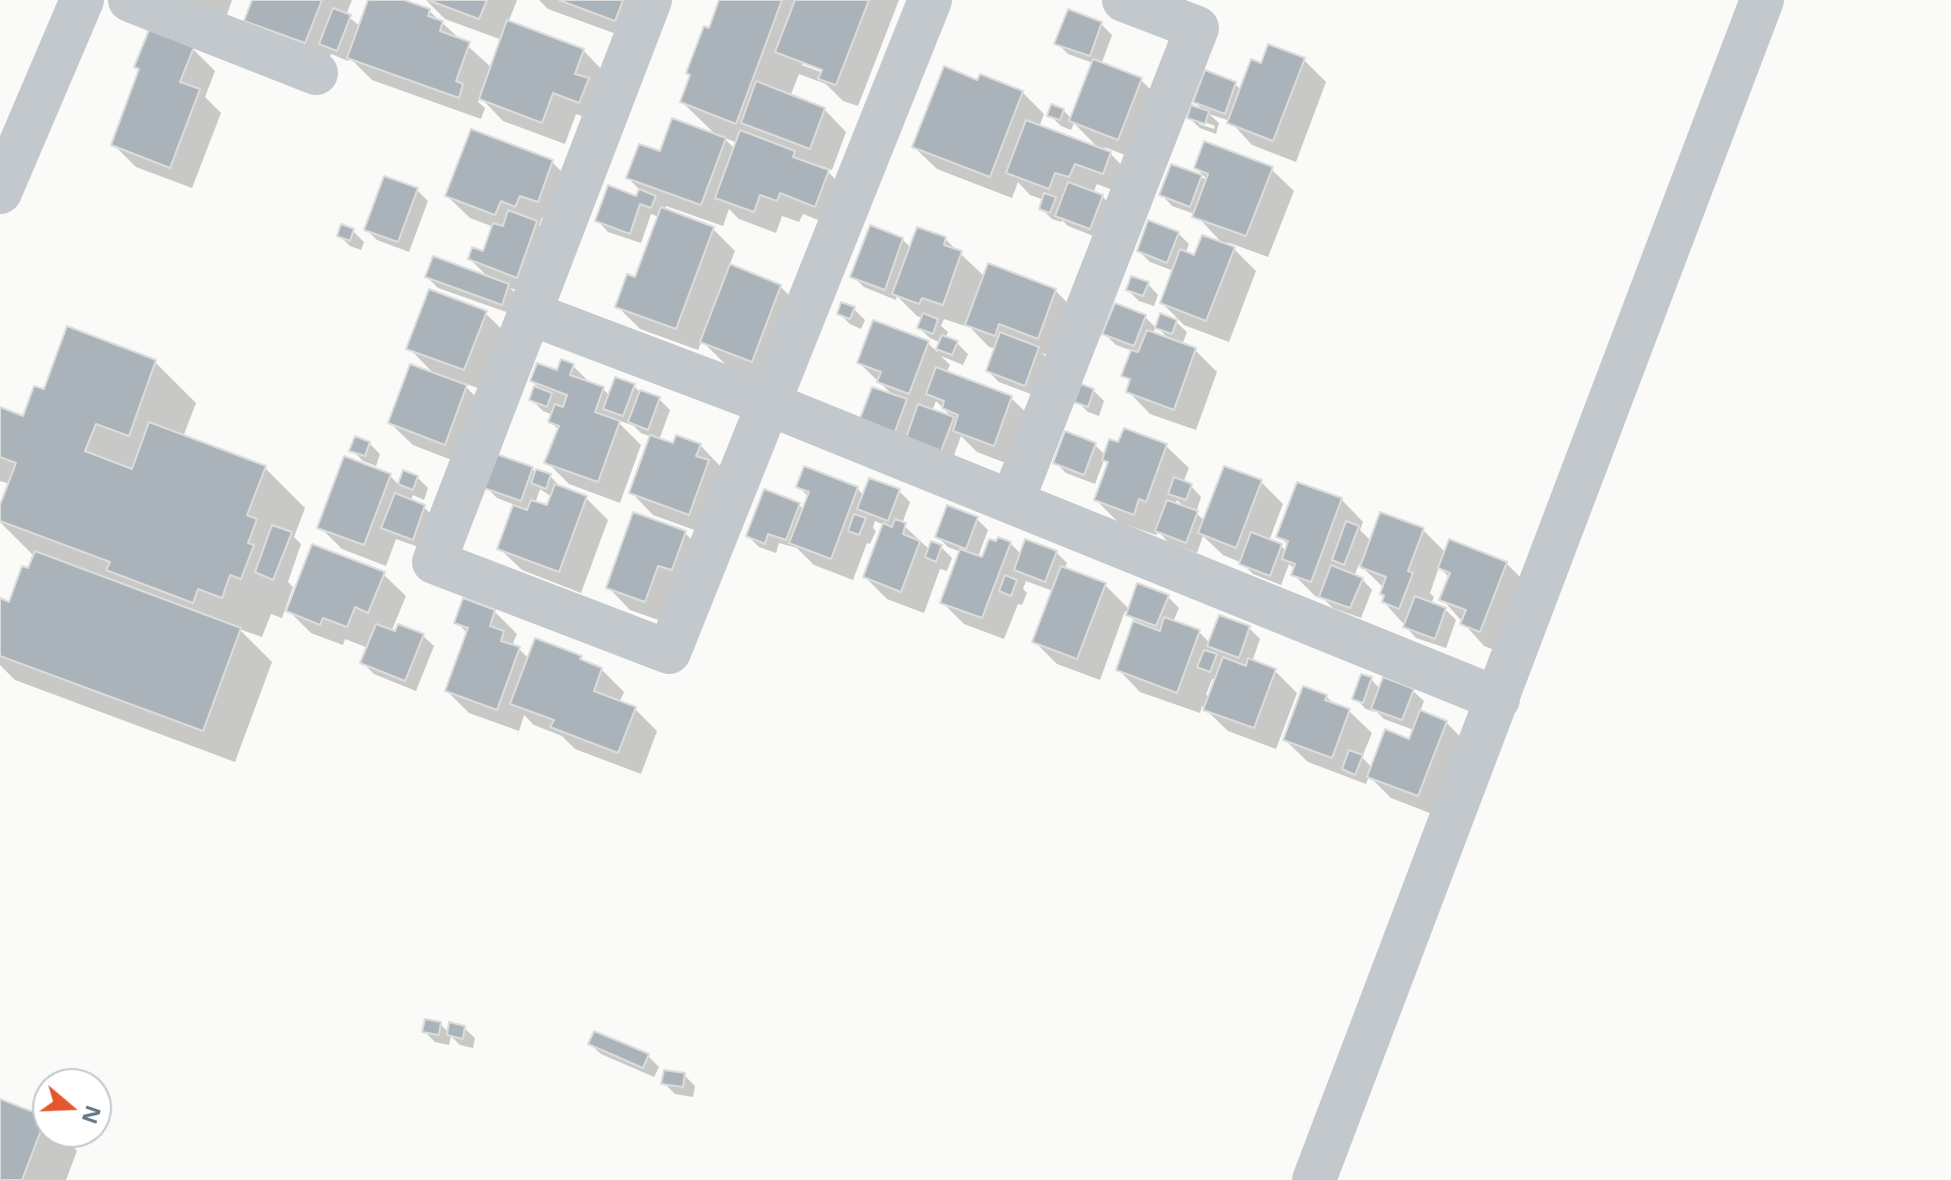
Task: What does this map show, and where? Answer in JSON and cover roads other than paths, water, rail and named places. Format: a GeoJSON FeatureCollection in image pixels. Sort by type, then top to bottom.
{"type":"FeatureCollection","features":[{"type":"Feature","properties":{"kind":"street"},"geometry":{"type":"LineString","coordinates":[[0,192],[82,0]]}},
{"type":"Feature","properties":{"kind":"street"},"geometry":{"type":"LineString","coordinates":[[130,0],[316,73]]}},
{"type":"Feature","properties":{"kind":"street"},"geometry":{"type":"LineString","coordinates":[[650,0],[434,562],[669,652],[930,0]]}},
{"type":"Feature","properties":{"kind":"street"},"geometry":{"type":"LineString","coordinates":[[1012,502],[1197,28],[1124,0]]}},
{"type":"Feature","properties":{"kind":"street"},"geometry":{"type":"LineString","coordinates":[[1314,1180],[1762,0]]}},
{"type":"Feature","properties":{"kind":"street"},"geometry":{"type":"LineString","coordinates":[[529,313],[767,403],[1498,699]]}}]}
